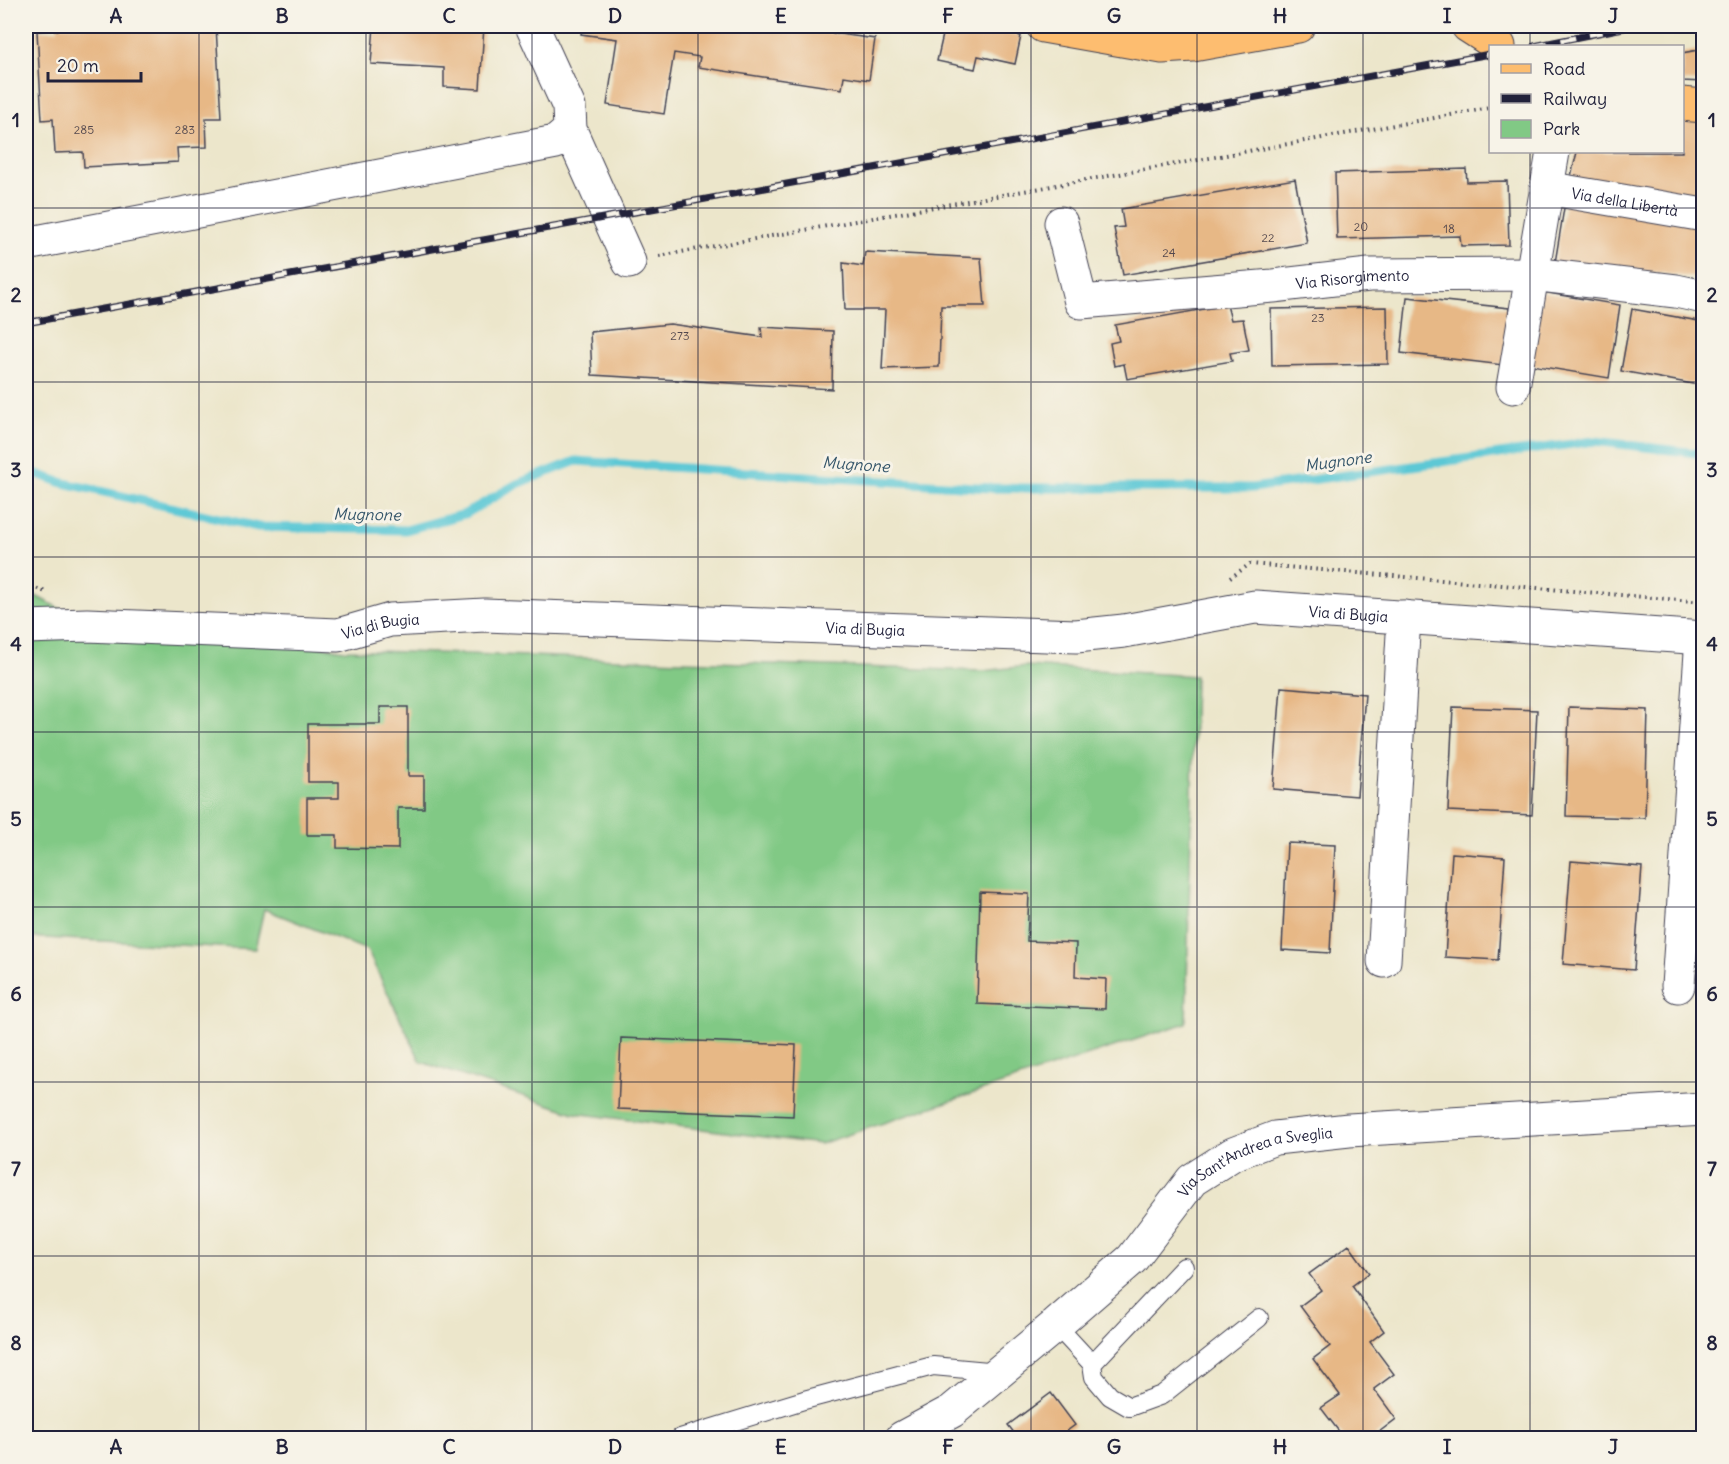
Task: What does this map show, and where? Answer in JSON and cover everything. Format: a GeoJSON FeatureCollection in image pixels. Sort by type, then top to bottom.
{"type":"FeatureCollection","features":[{"type":"Feature","properties":{"kind":"main road"},"geometry":{"type":"LineString","coordinates":[[1043,26],[1162,47],[1193,45],[1298,26]]}},
{"type":"Feature","properties":{"kind":"main road"},"geometry":{"type":"LineString","coordinates":[[1468,26],[1497,45]]}},
{"type":"Feature","properties":{"kind":"main road"},"geometry":{"type":"LineString","coordinates":[[1684,104],[1704,106]]}},
{"type":"Feature","properties":{"kind":"street"},"geometry":{"type":"LineString","coordinates":[[532,26],[568,107],[570,130],[629,262]]}},
{"type":"Feature","properties":{"kind":"street"},"geometry":{"type":"LineString","coordinates":[[26,244],[556,142],[570,130]]}},
{"type":"Feature","properties":{"kind":"street"},"geometry":{"type":"LineString","coordinates":[[1513,387],[1552,153]]}},
{"type":"Feature","properties":{"kind":"street","name":"Via della Libertà"},"geometry":{"type":"LineString","coordinates":[[1546,188],[1704,215]]}},
{"type":"Feature","properties":{"kind":"street","name":"Via Risorgimento"},"geometry":{"type":"LineString","coordinates":[[1061,223],[1081,302],[1273,286],[1369,275],[1532,274],[1676,291],[1704,297]]}},
{"type":"Feature","properties":{"kind":"street","name":"Via di Bugia"},"geometry":{"type":"LineString","coordinates":[[26,627],[87,625],[338,636],[390,620],[485,615],[1076,636],[1124,631],[1255,607],[1703,638]]}},
{"type":"Feature","properties":{"kind":"street"},"geometry":{"type":"LineString","coordinates":[[1384,961],[1404,617]]}},
{"type":"Feature","properties":{"kind":"street"},"geometry":{"type":"LineString","coordinates":[[1677,986],[1703,638]]}},
{"type":"Feature","properties":{"kind":"street","name":"Via Sant'Andrea a Sveglia"},"geometry":{"type":"LineString","coordinates":[[908,1437],[952,1411],[1132,1259],[1192,1180],[1233,1154],[1275,1138],[1349,1130],[1704,1109]]}},
{"type":"Feature","properties":{"kind":"lane"},"geometry":{"type":"LineString","coordinates":[[1092,1364],[1184,1267]]}},
{"type":"Feature","properties":{"kind":"lane"},"geometry":{"type":"LineString","coordinates":[[1056,1325],[1092,1364],[1094,1377],[1110,1396],[1130,1407],[1162,1395],[1260,1318]]}},
{"type":"Feature","properties":{"kind":"lane"},"geometry":{"type":"LineString","coordinates":[[680,1438],[804,1400],[933,1366],[999,1372]]}},
{"type":"Feature","properties":{"kind":"path"},"geometry":{"type":"LineString","coordinates":[[629,262],[1489,108]]}},
{"type":"Feature","properties":{"kind":"green space"},"geometry":{"type":"Polygon","coordinates":[[[26,591],[68,613],[345,650],[983,671],[1027,666],[1195,676],[1186,1023],[820,1144],[574,1113],[421,1062],[367,950],[264,909],[255,949],[26,937],[26,591]]]}},
{"type":"Feature","properties":{"kind":"building"},"geometry":{"type":"Polygon","coordinates":[[[57,26],[216,26],[221,118],[206,118],[207,147],[177,148],[178,162],[84,167],[83,152],[55,153],[53,119],[42,120],[37,31],[58,30],[57,26]]]}},
{"type":"Feature","properties":{"kind":"building"},"geometry":{"type":"Polygon","coordinates":[[[374,26],[484,26],[480,89],[444,87],[444,68],[371,64],[374,26]]]}},
{"type":"Feature","properties":{"kind":"building"},"geometry":{"type":"Polygon","coordinates":[[[582,26],[783,26],[875,39],[869,80],[844,76],[842,89],[698,67],[700,57],[674,53],[664,114],[607,105],[617,39],[581,34],[582,26]]]}},
{"type":"Feature","properties":{"kind":"building"},"geometry":{"type":"Polygon","coordinates":[[[945,26],[977,26],[1021,36],[1015,64],[978,56],[975,69],[937,61],[945,26]]]}},
{"type":"Feature","properties":{"kind":"building"},"geometry":{"type":"Polygon","coordinates":[[[1704,49],[1704,82],[1684,81],[1684,53],[1704,49]]]}},
{"type":"Feature","properties":{"kind":"building"},"geometry":{"type":"Polygon","coordinates":[[[1684,119],[1704,121],[1704,206],[1570,180],[1577,153],[1684,153],[1684,119]]]}},
{"type":"Feature","properties":{"kind":"building"},"geometry":{"type":"Polygon","coordinates":[[[1466,169],[1467,182],[1507,181],[1509,245],[1461,246],[1460,236],[1337,239],[1335,173],[1466,169]]]}},
{"type":"Feature","properties":{"kind":"building"},"geometry":{"type":"Polygon","coordinates":[[[1295,179],[1307,243],[1123,275],[1114,228],[1124,227],[1121,209],[1295,179]]]}},
{"type":"Feature","properties":{"kind":"building"},"geometry":{"type":"Polygon","coordinates":[[[1565,202],[1704,225],[1704,279],[1638,270],[1555,263],[1565,202]]]}},
{"type":"Feature","properties":{"kind":"building"},"geometry":{"type":"Polygon","coordinates":[[[865,252],[981,258],[985,306],[941,306],[939,367],[882,369],[885,310],[845,310],[843,263],[863,266],[865,252]]]}},
{"type":"Feature","properties":{"kind":"building"},"geometry":{"type":"Polygon","coordinates":[[[1542,292],[1620,305],[1609,378],[1531,365],[1542,292]]]}},
{"type":"Feature","properties":{"kind":"building"},"geometry":{"type":"Polygon","coordinates":[[[1407,297],[1509,308],[1503,365],[1401,353],[1407,297]]]}},
{"type":"Feature","properties":{"kind":"building"},"geometry":{"type":"Polygon","coordinates":[[[1227,305],[1231,320],[1243,319],[1249,350],[1230,353],[1232,361],[1127,379],[1124,364],[1114,366],[1110,343],[1119,341],[1115,325],[1227,305]]]}},
{"type":"Feature","properties":{"kind":"building"},"geometry":{"type":"Polygon","coordinates":[[[1387,307],[1388,364],[1272,366],[1271,309],[1387,307]]]}},
{"type":"Feature","properties":{"kind":"building"},"geometry":{"type":"Polygon","coordinates":[[[1632,309],[1704,322],[1704,386],[1621,371],[1632,309]]]}},
{"type":"Feature","properties":{"kind":"building"},"geometry":{"type":"Polygon","coordinates":[[[670,324],[762,337],[761,327],[833,331],[832,389],[592,375],[590,332],[670,324]]]}},
{"type":"Feature","properties":{"kind":"building"},"geometry":{"type":"Polygon","coordinates":[[[1281,687],[1365,694],[1357,796],[1273,789],[1281,687]]]}},
{"type":"Feature","properties":{"kind":"building"},"geometry":{"type":"Polygon","coordinates":[[[380,707],[408,707],[408,776],[424,776],[424,808],[398,808],[398,849],[337,848],[337,835],[307,835],[307,798],[339,798],[339,782],[308,782],[308,724],[380,724],[380,707]]]}},
{"type":"Feature","properties":{"kind":"building"},"geometry":{"type":"Polygon","coordinates":[[[1453,707],[1537,710],[1532,815],[1448,811],[1453,707]]]}},
{"type":"Feature","properties":{"kind":"building"},"geometry":{"type":"Polygon","coordinates":[[[1569,707],[1648,710],[1645,818],[1566,816],[1569,707]]]}},
{"type":"Feature","properties":{"kind":"building"},"geometry":{"type":"Polygon","coordinates":[[[1287,843],[1335,845],[1330,953],[1282,950],[1287,843]]]}},
{"type":"Feature","properties":{"kind":"building"},"geometry":{"type":"Polygon","coordinates":[[[1452,853],[1505,857],[1498,960],[1445,957],[1452,853]]]}},
{"type":"Feature","properties":{"kind":"building"},"geometry":{"type":"Polygon","coordinates":[[[1571,861],[1642,867],[1634,970],[1563,964],[1571,861]]]}},
{"type":"Feature","properties":{"kind":"building"},"geometry":{"type":"Polygon","coordinates":[[[980,892],[1029,894],[1027,941],[1076,943],[1075,977],[1106,979],[1105,1009],[977,1004],[980,892]]]}},
{"type":"Feature","properties":{"kind":"building"},"geometry":{"type":"Polygon","coordinates":[[[621,1038],[796,1045],[793,1116],[618,1109],[621,1038]]]}},
{"type":"Feature","properties":{"kind":"building"},"geometry":{"type":"Polygon","coordinates":[[[1349,1245],[1369,1273],[1352,1286],[1384,1331],[1370,1342],[1394,1374],[1374,1389],[1396,1419],[1375,1435],[1378,1438],[1344,1438],[1321,1408],[1340,1395],[1313,1359],[1330,1346],[1300,1306],[1321,1290],[1309,1274],[1349,1245]]]}},
{"type":"Feature","properties":{"kind":"building"},"geometry":{"type":"Polygon","coordinates":[[[1051,1393],[1075,1425],[1060,1436],[1062,1438],[1018,1438],[1008,1425],[1051,1393]]]}},
{"type":"Feature","properties":{"kind":"building"},"geometry":{"type":"Polygon","coordinates":[[[1547,1433],[1548,1438],[1519,1438],[1519,1437],[1547,1433]]]}},
{"type":"Feature","properties":{"kind":"waterway","name":"Mugnone"},"geometry":{"type":"LineString","coordinates":[[26,470],[60,482],[258,527],[406,530],[465,514],[517,484],[576,461],[991,488],[1252,488],[1594,441],[1704,454]]}},
{"type":"Feature","properties":{"kind":"railway"},"geometry":{"type":"LineString","coordinates":[[1539,45],[1633,26]]}},
{"type":"Feature","properties":{"kind":"railway"},"geometry":{"type":"LineString","coordinates":[[26,323],[1489,54]]}}]}
